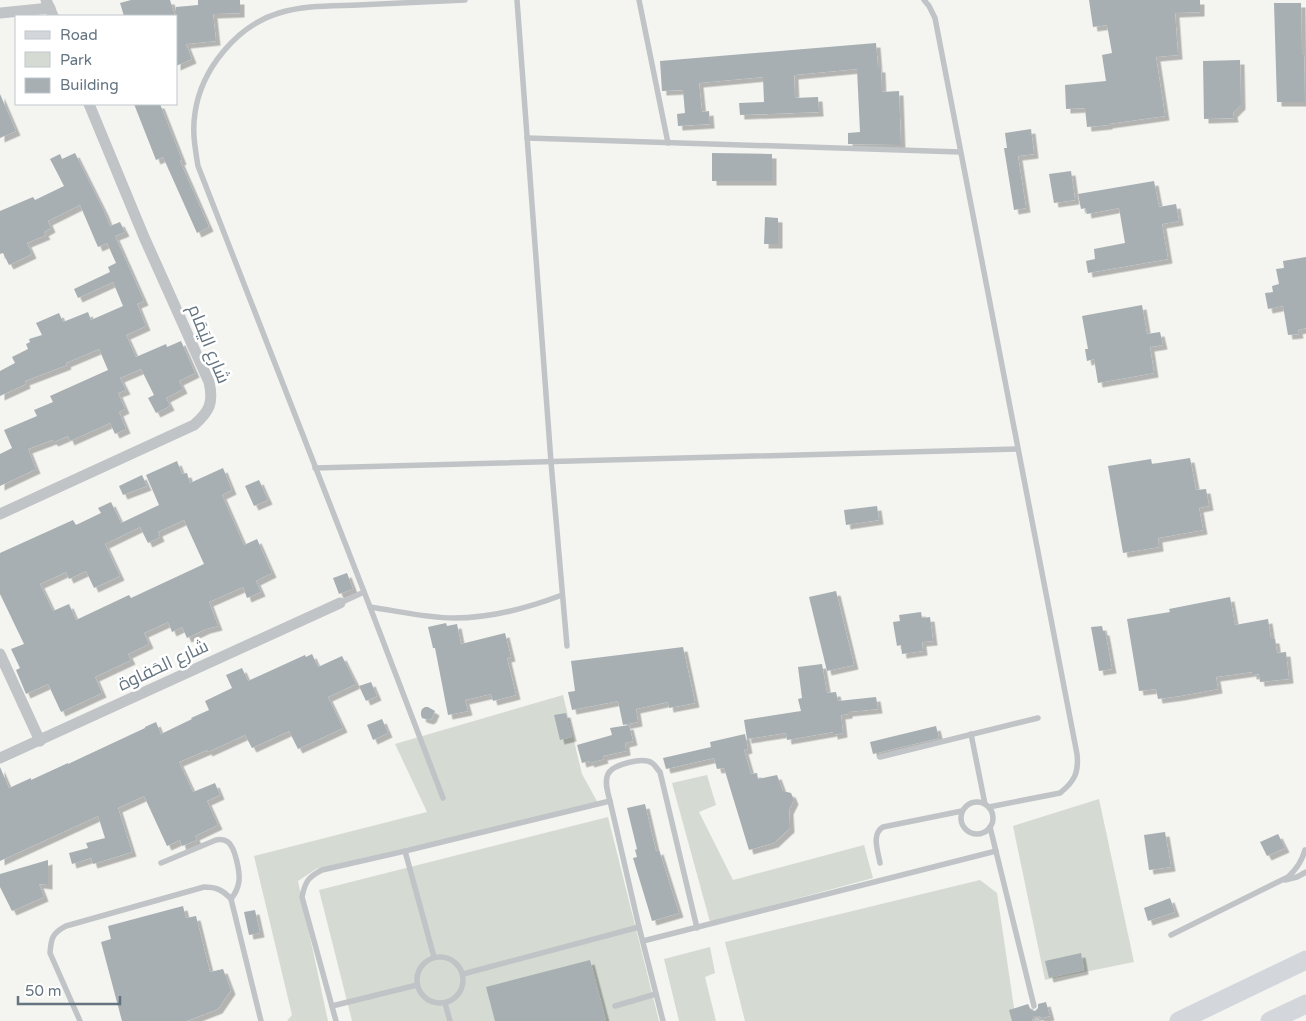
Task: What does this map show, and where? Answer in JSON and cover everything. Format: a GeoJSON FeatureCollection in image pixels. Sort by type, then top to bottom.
{"type":"FeatureCollection","features":[{"type":"Feature","properties":{"kind":"main road"},"geometry":{"type":"LineString","coordinates":[[1179,1021],[1306,960]]}},
{"type":"Feature","properties":{"kind":"main road"},"geometry":{"type":"LineString","coordinates":[[1270,1021],[1306,1004]]}},
{"type":"Feature","properties":{"kind":"street"},"geometry":{"type":"LineString","coordinates":[[0,13],[50,8]]}},
{"type":"Feature","properties":{"kind":"street","name":"شارع اليَمَام"},"geometry":{"type":"LineString","coordinates":[[0,514],[194,425],[204,417],[210,405],[212,394],[209,382],[144,237],[89,105]]}},
{"type":"Feature","properties":{"kind":"street","name":"شارع الحَفاوة"},"geometry":{"type":"LineString","coordinates":[[0,758],[340,602]]}},
{"type":"Feature","properties":{"kind":"street"},"geometry":{"type":"LineString","coordinates":[[0,654],[40,741]]}},
{"type":"Feature","properties":{"kind":"lane"},"geometry":{"type":"LineString","coordinates":[[443,798],[198,166],[193,140],[195,113],[202,87],[214,63],[232,42],[253,25],[277,13],[304,7],[465,0]]}},
{"type":"Feature","properties":{"kind":"lane"},"geometry":{"type":"LineString","coordinates":[[517,0],[550,462],[567,646]]}},
{"type":"Feature","properties":{"kind":"lane"},"geometry":{"type":"LineString","coordinates":[[638,0],[668,143]]}},
{"type":"Feature","properties":{"kind":"lane"},"geometry":{"type":"LineString","coordinates":[[924,0],[935,18],[1077,754],[1078,765],[1075,776],[1069,786],[1060,793],[987,806],[974,802],[962,811],[961,822],[963,827],[971,833],[982,834],[993,822],[992,812],[987,806],[971,734]]}},
{"type":"Feature","properties":{"kind":"lane"},"geometry":{"type":"LineString","coordinates":[[528,138],[960,152]]}},
{"type":"Feature","properties":{"kind":"lane"},"geometry":{"type":"LineString","coordinates":[[315,468],[1017,449]]}},
{"type":"Feature","properties":{"kind":"lane"},"geometry":{"type":"LineString","coordinates":[[340,602],[364,592]]}},
{"type":"Feature","properties":{"kind":"lane"},"geometry":{"type":"LineString","coordinates":[[370,607],[437,617],[470,618],[512,611],[562,595]]}},
{"type":"Feature","properties":{"kind":"lane"},"geometry":{"type":"LineString","coordinates":[[880,757],[1038,718]]}},
{"type":"Feature","properties":{"kind":"lane"},"geometry":{"type":"LineString","coordinates":[[663,1021],[606,784],[608,773],[617,766],[645,761],[656,767],[661,778],[696,928]]}},
{"type":"Feature","properties":{"kind":"lane"},"geometry":{"type":"LineString","coordinates":[[336,1021],[302,897],[304,886],[311,876],[322,870],[610,801]]}},
{"type":"Feature","properties":{"kind":"lane"},"geometry":{"type":"LineString","coordinates":[[880,863],[876,837],[883,827],[962,811]]}},
{"type":"Feature","properties":{"kind":"lane"},"geometry":{"type":"LineString","coordinates":[[990,827],[1034,1006]]}},
{"type":"Feature","properties":{"kind":"lane"},"geometry":{"type":"LineString","coordinates":[[161,863],[216,840],[228,842],[232,848],[239,873],[238,886],[231,899]]}},
{"type":"Feature","properties":{"kind":"lane"},"geometry":{"type":"LineString","coordinates":[[1171,935],[1288,877],[1295,872],[1303,858],[1306,851],[1306,842]]}},
{"type":"Feature","properties":{"kind":"lane"},"geometry":{"type":"LineString","coordinates":[[405,851],[434,957]]}},
{"type":"Feature","properties":{"kind":"lane"},"geometry":{"type":"LineString","coordinates":[[643,941],[996,851]]}},
{"type":"Feature","properties":{"kind":"lane"},"geometry":{"type":"LineString","coordinates":[[1281,881],[1297,877],[1306,872]]}},
{"type":"Feature","properties":{"kind":"lane"},"geometry":{"type":"LineString","coordinates":[[80,1021],[50,953],[51,941],[57,930],[204,887],[219,889],[231,899],[260,1021]]}},
{"type":"Feature","properties":{"kind":"lane"},"geometry":{"type":"LineString","coordinates":[[463,974],[639,927]]}},
{"type":"Feature","properties":{"kind":"lane"},"geometry":{"type":"LineString","coordinates":[[434,957],[446,957],[452,960],[457,963],[463,974],[463,986],[456,997],[445,1003],[433,1002],[423,996],[418,985],[418,973],[424,963],[434,957]]}},
{"type":"Feature","properties":{"kind":"lane"},"geometry":{"type":"LineString","coordinates":[[332,1006],[418,985]]}},
{"type":"Feature","properties":{"kind":"lane"},"geometry":{"type":"LineString","coordinates":[[615,1006],[656,994]]}},
{"type":"Feature","properties":{"kind":"lane"},"geometry":{"type":"LineString","coordinates":[[445,1003],[450,1021]]}},
{"type":"Feature","properties":{"kind":"green space"},"geometry":{"type":"Polygon","coordinates":[[[563,695],[582,774],[598,803],[316,869],[298,881],[328,1021],[287,1021],[292,1015],[254,856],[427,812],[395,744],[563,695]]]}},
{"type":"Feature","properties":{"kind":"green space"},"geometry":{"type":"Polygon","coordinates":[[[707,775],[716,805],[699,812],[733,880],[864,845],[873,878],[710,922],[672,783],[707,775]]]}},
{"type":"Feature","properties":{"kind":"green space"},"geometry":{"type":"Polygon","coordinates":[[[1099,799],[1134,962],[1045,980],[1013,826],[1099,799]]]}},
{"type":"Feature","properties":{"kind":"green space"},"geometry":{"type":"Polygon","coordinates":[[[608,817],[659,1021],[352,1021],[319,890],[608,817]]]}},
{"type":"Feature","properties":{"kind":"green space"},"geometry":{"type":"Polygon","coordinates":[[[980,880],[997,893],[1016,1021],[745,1021],[725,942],[980,880]]]}},
{"type":"Feature","properties":{"kind":"green space"},"geometry":{"type":"Polygon","coordinates":[[[710,947],[715,973],[705,977],[716,1021],[679,1021],[664,959],[710,947]]]}},
{"type":"Feature","properties":{"kind":"building"},"geometry":{"type":"Polygon","coordinates":[[[131,0],[170,0],[175,15],[124,15],[120,3],[131,0]]]}},
{"type":"Feature","properties":{"kind":"building"},"geometry":{"type":"Polygon","coordinates":[[[198,0],[240,0],[240,13],[213,14],[216,41],[186,44],[192,59],[178,65],[178,15],[176,15],[176,7],[198,5],[198,0]]]}},
{"type":"Feature","properties":{"kind":"building"},"geometry":{"type":"Polygon","coordinates":[[[1089,0],[1200,0],[1200,12],[1175,13],[1178,55],[1156,57],[1165,116],[1087,127],[1085,108],[1066,109],[1065,85],[1106,81],[1102,55],[1112,53],[1107,25],[1093,27],[1089,0]]]}},
{"type":"Feature","properties":{"kind":"building"},"geometry":{"type":"Polygon","coordinates":[[[1274,3],[1301,3],[1305,102],[1277,102],[1274,3]]]}},
{"type":"Feature","properties":{"kind":"building"},"geometry":{"type":"Polygon","coordinates":[[[876,43],[878,68],[881,68],[882,92],[899,91],[901,145],[848,144],[848,133],[860,132],[857,69],[794,75],[795,98],[818,97],[819,112],[740,115],[739,103],[764,102],[763,77],[699,83],[702,112],[709,111],[710,124],[678,126],[677,114],[685,113],[683,90],[662,91],[660,61],[876,43]]]}},
{"type":"Feature","properties":{"kind":"building"},"geometry":{"type":"Polygon","coordinates":[[[1240,60],[1241,105],[1233,113],[1234,118],[1204,119],[1203,61],[1240,60]]]}},
{"type":"Feature","properties":{"kind":"building"},"geometry":{"type":"Polygon","coordinates":[[[0,94],[16,131],[0,138],[0,94]]]}},
{"type":"Feature","properties":{"kind":"building"},"geometry":{"type":"Polygon","coordinates":[[[134,105],[160,105],[182,160],[180,161],[209,227],[197,233],[163,157],[156,160],[134,105]]]}},
{"type":"Feature","properties":{"kind":"building"},"geometry":{"type":"Polygon","coordinates":[[[1031,129],[1034,154],[1018,156],[1026,208],[1014,210],[1004,148],[1007,148],[1005,133],[1031,129]]]}},
{"type":"Feature","properties":{"kind":"building"},"geometry":{"type":"Polygon","coordinates":[[[75,153],[110,226],[120,222],[125,232],[115,236],[144,301],[137,304],[146,326],[126,335],[136,357],[166,344],[167,347],[181,341],[195,373],[179,381],[183,389],[166,398],[170,406],[156,413],[148,398],[154,395],[141,369],[120,378],[126,390],[118,393],[125,409],[119,412],[126,429],[115,434],[110,423],[70,441],[68,436],[28,449],[36,469],[0,486],[0,454],[12,448],[4,430],[37,416],[34,410],[53,402],[50,396],[108,370],[99,349],[66,363],[67,365],[25,381],[26,384],[0,396],[0,371],[15,363],[12,357],[28,349],[26,344],[30,342],[29,339],[42,335],[36,323],[59,313],[63,322],[88,312],[91,320],[123,306],[113,282],[78,298],[74,289],[110,272],[108,267],[116,263],[107,243],[98,247],[80,205],[48,221],[51,228],[44,232],[46,235],[27,243],[32,254],[9,265],[3,253],[0,254],[0,211],[33,197],[35,200],[64,186],[50,159],[60,154],[62,159],[75,153]]]}},
{"type":"Feature","properties":{"kind":"building"},"geometry":{"type":"Polygon","coordinates":[[[712,153],[772,154],[772,181],[712,181],[712,153]]]}},
{"type":"Feature","properties":{"kind":"building"},"geometry":{"type":"Polygon","coordinates":[[[1071,171],[1075,200],[1054,203],[1049,174],[1071,171]]]}},
{"type":"Feature","properties":{"kind":"building"},"geometry":{"type":"Polygon","coordinates":[[[1154,181],[1159,207],[1176,204],[1179,221],[1162,224],[1168,259],[1088,273],[1086,261],[1095,259],[1094,249],[1125,243],[1119,208],[1087,214],[1086,208],[1081,209],[1078,194],[1154,181]]]}},
{"type":"Feature","properties":{"kind":"building"},"geometry":{"type":"Polygon","coordinates":[[[765,217],[778,218],[778,244],[764,244],[765,217]]]}},
{"type":"Feature","properties":{"kind":"building"},"geometry":{"type":"Polygon","coordinates":[[[1306,257],[1306,328],[1298,330],[1299,334],[1288,335],[1283,306],[1268,309],[1265,293],[1273,292],[1272,286],[1279,284],[1276,269],[1284,268],[1283,261],[1306,257]]]}},
{"type":"Feature","properties":{"kind":"building"},"geometry":{"type":"Polygon","coordinates":[[[1142,305],[1147,334],[1160,332],[1163,345],[1150,347],[1154,373],[1098,383],[1094,359],[1087,361],[1085,349],[1088,349],[1082,316],[1142,305]]]}},
{"type":"Feature","properties":{"kind":"building"},"geometry":{"type":"Polygon","coordinates":[[[1190,458],[1196,490],[1206,489],[1209,506],[1199,508],[1203,530],[1158,538],[1159,547],[1123,553],[1108,466],[1151,459],[1152,464],[1190,458]]]}},
{"type":"Feature","properties":{"kind":"building"},"geometry":{"type":"Polygon","coordinates":[[[177,461],[182,474],[187,473],[190,483],[223,468],[232,490],[222,495],[244,545],[257,539],[272,573],[256,581],[261,592],[247,598],[243,587],[209,602],[218,626],[206,629],[187,638],[182,627],[172,632],[168,622],[144,633],[149,644],[128,654],[131,660],[95,677],[102,693],[61,712],[48,684],[26,694],[16,670],[20,668],[11,649],[24,644],[0,594],[0,553],[73,520],[76,525],[101,513],[98,508],[111,502],[121,523],[159,505],[146,475],[177,461]],[[184,520],[158,532],[160,537],[148,543],[140,527],[105,544],[120,576],[94,588],[86,571],[69,579],[66,572],[40,584],[53,611],[69,604],[76,620],[129,595],[131,598],[204,564],[184,520]]]}},
{"type":"Feature","properties":{"kind":"building"},"geometry":{"type":"Polygon","coordinates":[[[142,475],[147,486],[123,495],[119,486],[142,475]]]}},
{"type":"Feature","properties":{"kind":"building"},"geometry":{"type":"Polygon","coordinates":[[[259,480],[268,500],[254,506],[245,486],[259,480]]]}},
{"type":"Feature","properties":{"kind":"building"},"geometry":{"type":"Polygon","coordinates":[[[877,506],[879,520],[846,525],[844,510],[877,506]]]}},
{"type":"Feature","properties":{"kind":"building"},"geometry":{"type":"Polygon","coordinates":[[[347,573],[353,589],[339,594],[333,578],[347,573]]]}},
{"type":"Feature","properties":{"kind":"building"},"geometry":{"type":"Polygon","coordinates":[[[836,591],[854,665],[827,671],[809,597],[836,591]]]}},
{"type":"Feature","properties":{"kind":"building"},"geometry":{"type":"Polygon","coordinates":[[[1230,597],[1235,625],[1268,619],[1271,639],[1275,639],[1277,653],[1286,652],[1289,679],[1260,682],[1259,674],[1252,675],[1252,672],[1216,677],[1218,689],[1180,696],[1158,699],[1156,689],[1139,691],[1127,619],[1170,612],[1169,609],[1230,597]]]}},
{"type":"Feature","properties":{"kind":"building"},"geometry":{"type":"Polygon","coordinates":[[[921,612],[922,618],[930,617],[933,641],[922,642],[923,651],[902,654],[901,645],[897,646],[893,622],[900,621],[899,615],[921,612]]]}},
{"type":"Feature","properties":{"kind":"building"},"geometry":{"type":"Polygon","coordinates":[[[446,623],[447,626],[457,624],[461,644],[505,633],[511,657],[507,658],[516,695],[493,701],[491,694],[465,700],[468,711],[448,715],[435,648],[433,648],[428,627],[446,623]]]}},
{"type":"Feature","properties":{"kind":"building"},"geometry":{"type":"Polygon","coordinates":[[[1102,626],[1103,631],[1105,631],[1112,669],[1099,671],[1091,627],[1102,626]]]}},
{"type":"Feature","properties":{"kind":"building"},"geometry":{"type":"Polygon","coordinates":[[[683,647],[695,703],[669,708],[668,702],[636,709],[638,722],[623,725],[618,701],[572,710],[568,692],[575,691],[571,661],[683,647]]]}},
{"type":"Feature","properties":{"kind":"building"},"geometry":{"type":"Polygon","coordinates":[[[312,654],[318,667],[342,656],[356,684],[328,697],[343,728],[298,749],[289,731],[252,748],[245,735],[208,752],[207,750],[179,762],[193,792],[215,783],[220,795],[207,801],[218,825],[195,836],[197,840],[182,846],[180,840],[167,846],[144,796],[118,808],[132,852],[93,864],[91,858],[72,864],[69,853],[88,848],[86,843],[105,838],[98,816],[0,861],[0,767],[9,788],[68,764],[156,722],[161,734],[209,710],[205,701],[232,688],[226,675],[242,668],[248,681],[305,655],[306,657],[312,654]]]}},
{"type":"Feature","properties":{"kind":"building"},"geometry":{"type":"Polygon","coordinates":[[[822,664],[827,693],[836,692],[838,701],[876,697],[878,709],[848,712],[848,714],[841,715],[843,733],[833,735],[833,732],[787,740],[786,733],[747,739],[744,720],[801,711],[798,699],[802,698],[798,667],[822,664]]]}},
{"type":"Feature","properties":{"kind":"building"},"geometry":{"type":"Polygon","coordinates":[[[371,682],[377,696],[366,701],[359,686],[371,682]]]}},
{"type":"Feature","properties":{"kind":"building"},"geometry":{"type":"Polygon","coordinates":[[[425,707],[435,711],[429,720],[422,718],[421,715],[422,709],[425,707]]]}},
{"type":"Feature","properties":{"kind":"building"},"geometry":{"type":"Polygon","coordinates":[[[566,713],[572,737],[560,740],[554,715],[566,713]]]}},
{"type":"Feature","properties":{"kind":"building"},"geometry":{"type":"Polygon","coordinates":[[[382,719],[388,733],[373,740],[367,725],[382,719]]]}},
{"type":"Feature","properties":{"kind":"building"},"geometry":{"type":"Polygon","coordinates":[[[629,725],[633,741],[625,743],[626,751],[603,756],[604,759],[590,763],[589,761],[582,763],[577,745],[612,735],[610,728],[629,725]]]}},
{"type":"Feature","properties":{"kind":"building"},"geometry":{"type":"Polygon","coordinates":[[[936,726],[939,738],[873,754],[870,742],[936,726]]]}},
{"type":"Feature","properties":{"kind":"building"},"geometry":{"type":"Polygon","coordinates":[[[745,734],[748,749],[744,750],[751,774],[757,773],[758,779],[777,775],[783,791],[791,793],[794,800],[789,810],[790,828],[774,843],[749,850],[724,768],[717,769],[714,758],[666,769],[663,758],[711,747],[710,742],[745,734]]]}},
{"type":"Feature","properties":{"kind":"building"},"geometry":{"type":"Polygon","coordinates":[[[645,804],[656,851],[659,850],[679,913],[652,921],[633,858],[637,857],[635,850],[637,849],[627,808],[645,804]]]}},
{"type":"Feature","properties":{"kind":"building"},"geometry":{"type":"Polygon","coordinates":[[[1165,832],[1171,867],[1149,870],[1144,835],[1165,832]]]}},
{"type":"Feature","properties":{"kind":"building"},"geometry":{"type":"Polygon","coordinates":[[[1278,834],[1285,848],[1267,856],[1260,842],[1278,834]]]}},
{"type":"Feature","properties":{"kind":"building"},"geometry":{"type":"Polygon","coordinates":[[[48,860],[48,885],[39,884],[44,897],[12,911],[0,887],[0,874],[48,860]]]}},
{"type":"Feature","properties":{"kind":"building"},"geometry":{"type":"Polygon","coordinates":[[[1170,898],[1175,912],[1148,921],[1144,908],[1170,898]]]}},
{"type":"Feature","properties":{"kind":"building"},"geometry":{"type":"Polygon","coordinates":[[[183,906],[186,918],[196,916],[210,972],[223,969],[231,990],[218,1009],[187,1021],[122,1021],[101,942],[111,939],[108,926],[183,906]]]}},
{"type":"Feature","properties":{"kind":"building"},"geometry":{"type":"Polygon","coordinates":[[[255,910],[260,933],[249,935],[244,912],[255,910]]]}},
{"type":"Feature","properties":{"kind":"building"},"geometry":{"type":"Polygon","coordinates":[[[1081,953],[1084,970],[1049,978],[1045,961],[1081,953]]]}},
{"type":"Feature","properties":{"kind":"building"},"geometry":{"type":"Polygon","coordinates":[[[590,960],[606,1021],[495,1021],[486,987],[590,960]]]}},
{"type":"Feature","properties":{"kind":"building"},"geometry":{"type":"Polygon","coordinates":[[[1046,1002],[1050,1016],[1042,1018],[1035,1016],[1032,1021],[1012,1021],[1009,1010],[1028,1004],[1031,1010],[1035,1011],[1038,1008],[1038,1004],[1046,1002]]]}}]}
